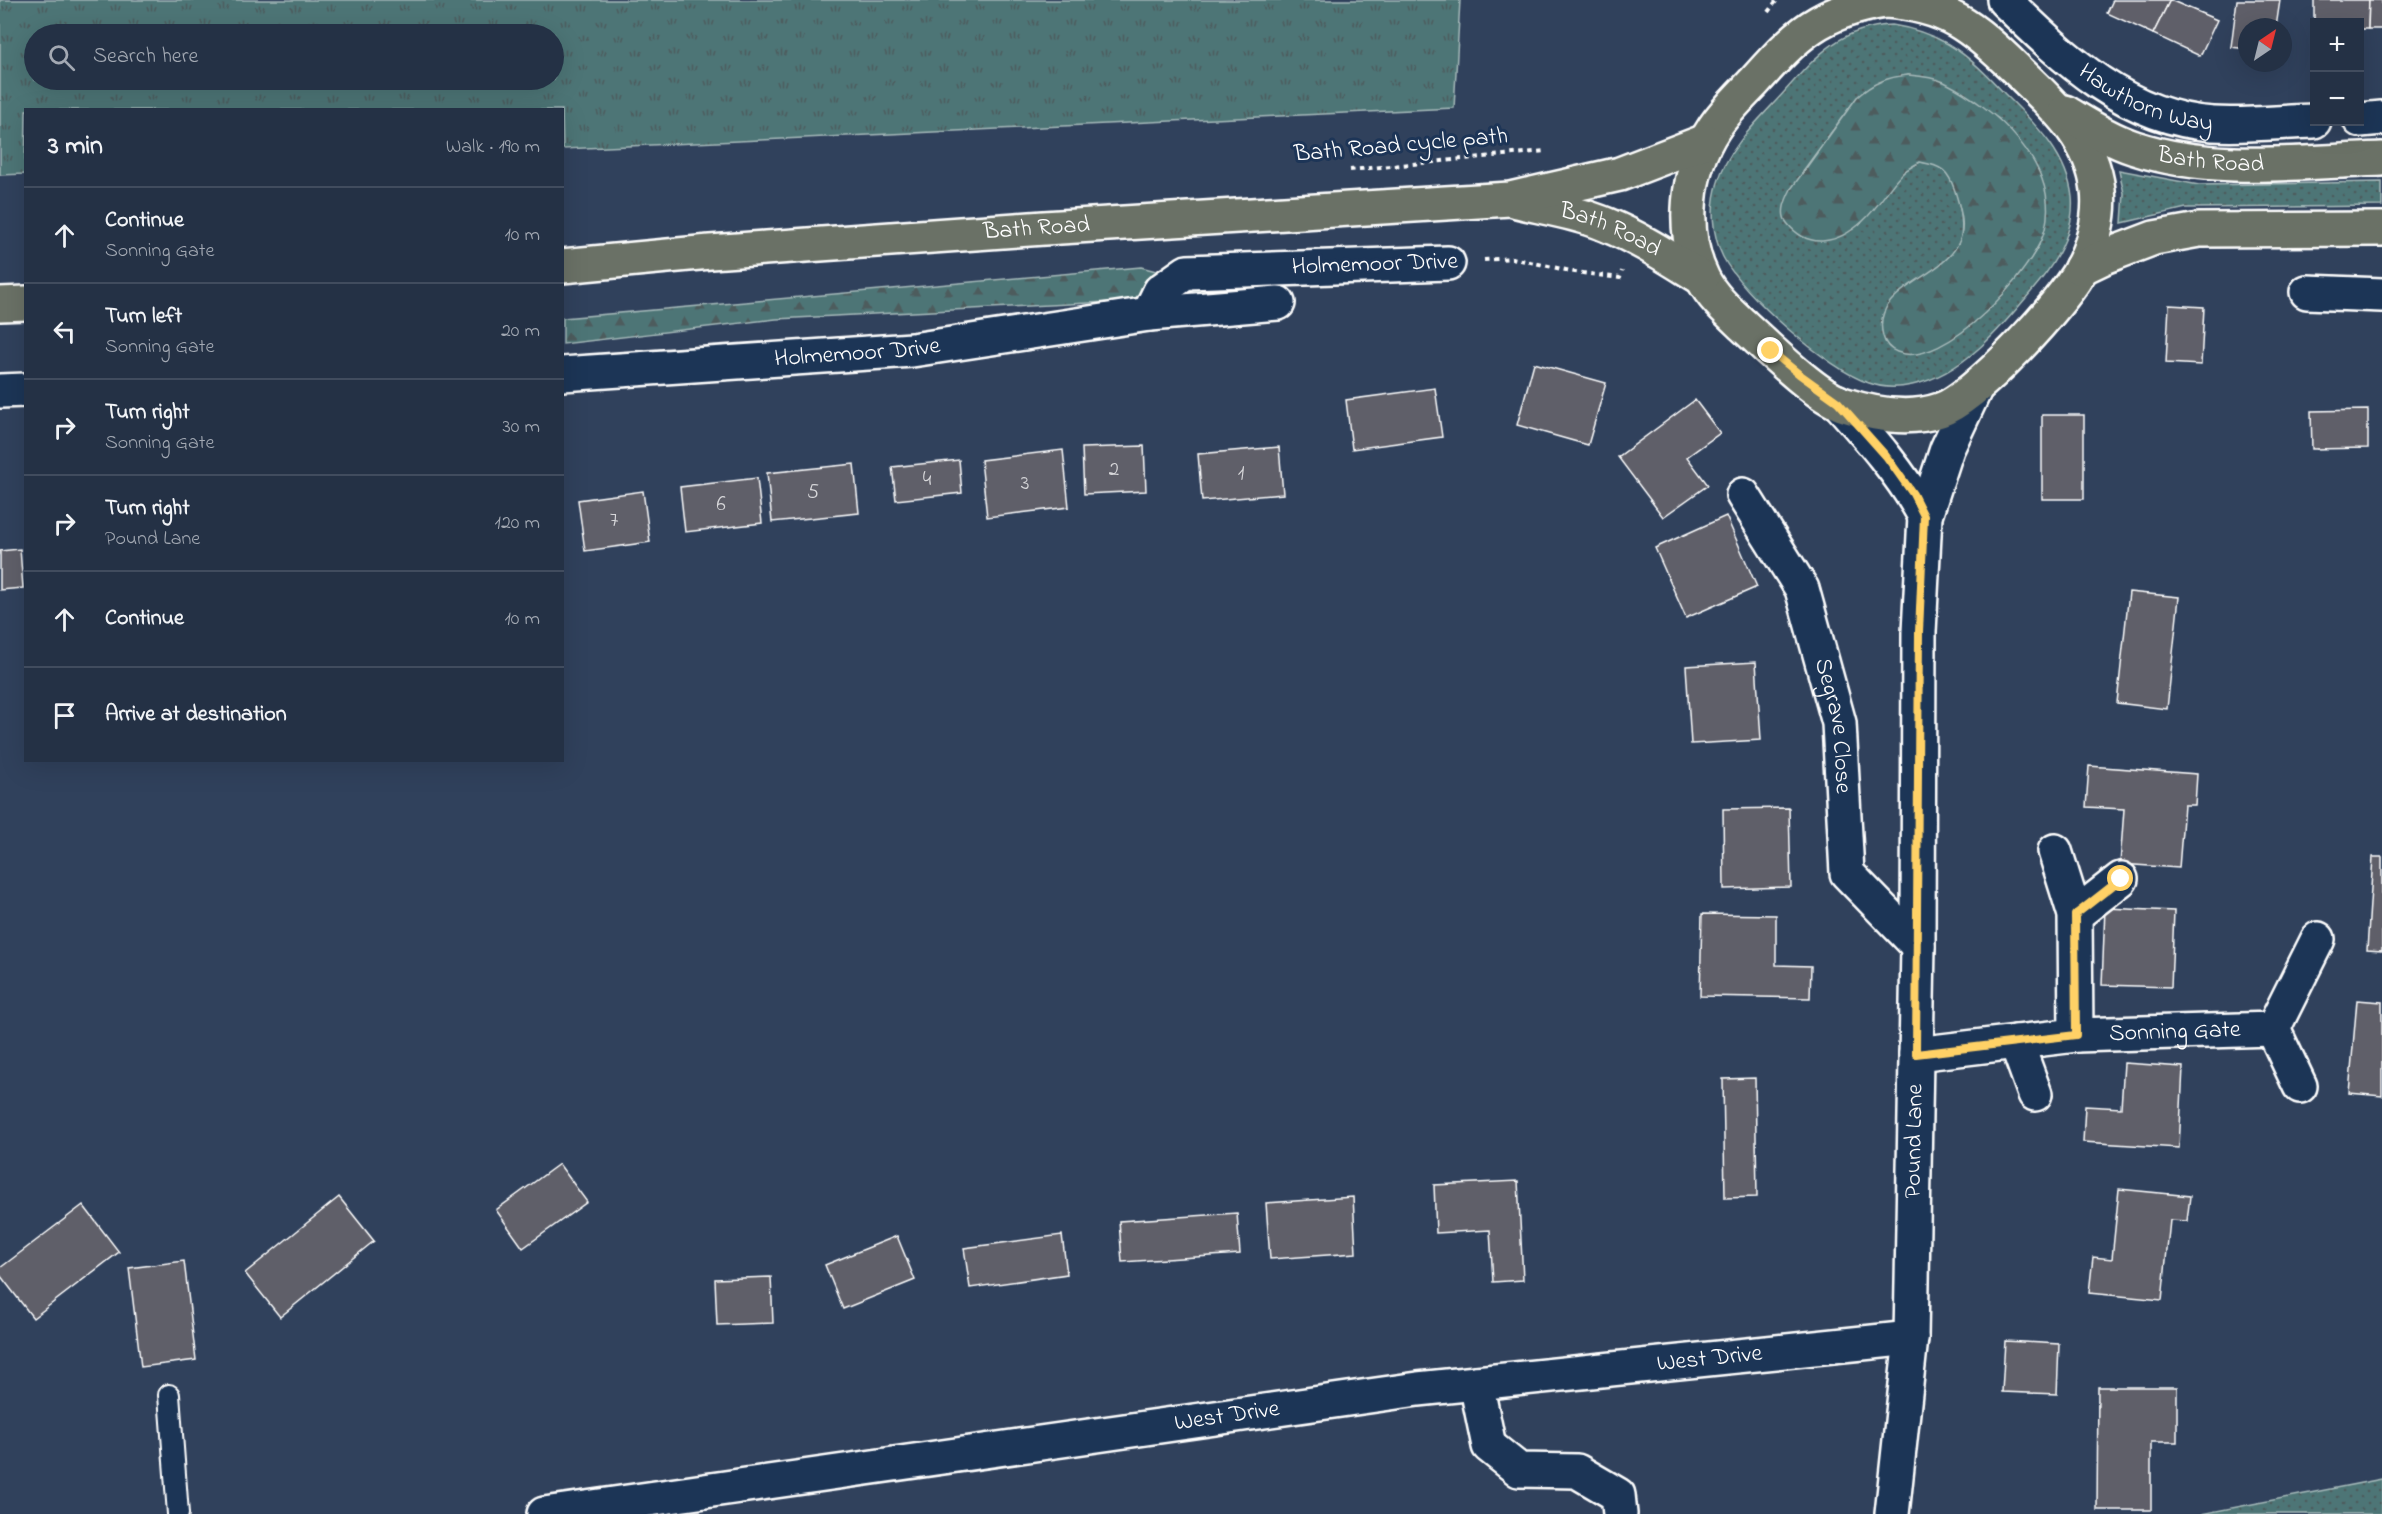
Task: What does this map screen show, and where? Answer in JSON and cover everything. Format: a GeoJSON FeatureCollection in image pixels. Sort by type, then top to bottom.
{"type":"FeatureCollection","features":[{"type":"Feature","properties":{"kind":"main road"},"geometry":{"type":"LineString","coordinates":[[1885,1],[1953,10],[2051,103],[2074,129],[2087,151],[2098,190],[2095,229],[2081,268],[2045,317],[2002,364],[1976,387],[1944,409],[1926,414],[1887,414],[1838,402],[1799,374],[1740,322],[1712,293],[1702,278],[1689,235],[1691,190],[1697,163],[1715,126],[1763,72],[1825,10],[1885,1]]}},
{"type":"Feature","properties":{"kind":"main road","name":"Bath Road"},"geometry":{"type":"LineString","coordinates":[[2051,103],[2133,148],[2186,160],[2214,164],[2382,159]]}},
{"type":"Feature","properties":{"kind":"main road","name":"Bath Road"},"geometry":{"type":"LineString","coordinates":[[564,266],[710,252],[1044,228],[1510,200],[1620,174],[1706,141]]}},
{"type":"Feature","properties":{"kind":"main road","name":"Bath Road"},"geometry":{"type":"LineString","coordinates":[[1510,200],[1567,212],[1605,224],[1633,236],[1702,278]]}},
{"type":"Feature","properties":{"kind":"main road"},"geometry":{"type":"LineString","coordinates":[[2081,268],[2154,238],[2199,230],[2382,229]]}},
{"type":"Feature","properties":{"kind":"main road"},"geometry":{"type":"LineString","coordinates":[[0,304],[24,303]]}},
{"type":"Feature","properties":{"kind":"street","name":"Hawthorn Way"},"geometry":{"type":"LineString","coordinates":[[2004,0],[2059,53],[2094,80],[2138,104],[2170,116],[2213,124],[2310,121]]}},
{"type":"Feature","properties":{"kind":"street"},"geometry":{"type":"LineString","coordinates":[[2364,120],[2382,118]]}},
{"type":"Feature","properties":{"kind":"street","name":"Holmemoor Drive"},"geometry":{"type":"LineString","coordinates":[[1149,314],[1160,291],[1187,272],[1448,263]]}},
{"type":"Feature","properties":{"kind":"street"},"geometry":{"type":"LineString","coordinates":[[2307,292],[2382,295]]}},
{"type":"Feature","properties":{"kind":"street","name":"Holmemoor Drive"},"geometry":{"type":"LineString","coordinates":[[564,374],[912,350],[1149,314],[1278,303]]}},
{"type":"Feature","properties":{"kind":"street","name":"Pound Lane"},"geometry":{"type":"LineString","coordinates":[[1892,1514],[1911,1338],[1918,946],[1919,632],[1924,516],[1947,448],[1976,387]]}},
{"type":"Feature","properties":{"kind":"street"},"geometry":{"type":"LineString","coordinates":[[0,391],[24,390]]}},
{"type":"Feature","properties":{"kind":"street"},"geometry":{"type":"LineString","coordinates":[[1838,402],[1886,456],[1913,494],[1924,516]]}},
{"type":"Feature","properties":{"kind":"street","name":"Segrave Close"},"geometry":{"type":"LineString","coordinates":[[1743,495],[1802,589],[1839,723],[1847,873],[1918,946]]}},
{"type":"Feature","properties":{"kind":"street","name":"Sonning Gate"},"geometry":{"type":"LineString","coordinates":[[2055,851],[2075,915],[2076,1035]]}},
{"type":"Feature","properties":{"kind":"street"},"geometry":{"type":"LineString","coordinates":[[2075,915],[2121,879]]}},
{"type":"Feature","properties":{"kind":"street","name":"Sonning Gate"},"geometry":{"type":"LineString","coordinates":[[2273,1029],[2318,939]]}},
{"type":"Feature","properties":{"kind":"street","name":"Sonning Gate"},"geometry":{"type":"LineString","coordinates":[[1916,1054],[2076,1035],[2273,1029]]}},
{"type":"Feature","properties":{"kind":"street","name":"Sonning Gate"},"geometry":{"type":"LineString","coordinates":[[2273,1029],[2300,1086]]}},
{"type":"Feature","properties":{"kind":"street"},"geometry":{"type":"LineString","coordinates":[[2016,1042],[2035,1094]]}},
{"type":"Feature","properties":{"kind":"street","name":"West Drive"},"geometry":{"type":"LineString","coordinates":[[544,1514],[1406,1391],[1911,1338]]}},
{"type":"Feature","properties":{"kind":"street"},"geometry":{"type":"LineString","coordinates":[[1476,1383],[1489,1446],[1519,1470],[1577,1471],[1618,1495],[1620,1514]]}},
{"type":"Feature","properties":{"kind":"lane"},"geometry":{"type":"LineString","coordinates":[[169,1395],[178,1514]]}},
{"type":"Feature","properties":{"kind":"path","name":"Bath Road cycle path"},"geometry":{"type":"LineString","coordinates":[[1349,170],[1550,150]]}},
{"type":"Feature","properties":{"kind":"path","name":"Holmemoor Drive"},"geometry":{"type":"LineString","coordinates":[[1448,263],[1512,258],[1575,272],[1620,278]]}},
{"type":"Feature","properties":{"kind":"green space"},"geometry":{"type":"Polygon","coordinates":[[[0,0],[1460,0],[1454,108],[564,149],[564,108],[24,108],[24,174],[0,175],[0,0]]]}},
{"type":"Feature","properties":{"kind":"green space"},"geometry":{"type":"Polygon","coordinates":[[[1892,25],[1921,32],[1948,44],[1971,61],[2048,140],[2064,166],[2072,197],[2071,220],[2059,252],[2047,272],[2014,313],[1984,344],[1950,370],[1932,379],[1901,387],[1879,386],[1852,376],[1788,329],[1767,310],[1733,272],[1719,248],[1713,220],[1715,191],[1718,182],[1729,157],[1746,133],[1831,45],[1858,31],[1892,25]],[[1908,75],[1857,97],[1803,171],[1862,222],[1902,172],[1920,162],[1939,166],[1951,179],[1961,214],[1959,243],[1943,263],[1905,289],[1918,353],[1955,335],[1987,310],[2028,263],[2039,245],[1999,119],[1943,82],[1908,75]]]}},
{"type":"Feature","properties":{"kind":"green space"},"geometry":{"type":"Polygon","coordinates":[[[1908,75],[1944,82],[1983,107],[2002,123],[2033,161],[2043,183],[2047,205],[2045,229],[2038,247],[2006,291],[1962,332],[1939,347],[1916,354],[1897,352],[1886,344],[1882,320],[1887,307],[1897,295],[1937,267],[1949,256],[1961,238],[1962,217],[1955,191],[1947,174],[1939,167],[1920,162],[1912,166],[1896,180],[1863,221],[1854,229],[1834,239],[1824,241],[1805,238],[1787,223],[1784,215],[1784,206],[1791,189],[1857,97],[1881,82],[1893,77],[1908,75]]]}},
{"type":"Feature","properties":{"kind":"green space"},"geometry":{"type":"Polygon","coordinates":[[[2119,170],[2199,185],[2382,182],[2382,206],[2186,208],[2122,223],[2124,193],[2119,170]]]}},
{"type":"Feature","properties":{"kind":"green space"},"geometry":{"type":"Polygon","coordinates":[[[1141,267],[1246,295],[776,319],[564,344],[564,318],[1141,267]]]}},
{"type":"Feature","properties":{"kind":"green space"},"geometry":{"type":"Polygon","coordinates":[[[2382,1479],[2382,1514],[2201,1514],[2382,1479]]]}},
{"type":"Feature","properties":{"kind":"building"},"geometry":{"type":"Polygon","coordinates":[[[2113,0],[2170,0],[2153,34],[2107,13],[2113,0]]]}},
{"type":"Feature","properties":{"kind":"building"},"geometry":{"type":"Polygon","coordinates":[[[2170,0],[2217,20],[2200,56],[2153,34],[2170,0]]]}},
{"type":"Feature","properties":{"kind":"building"},"geometry":{"type":"Polygon","coordinates":[[[2237,0],[2280,0],[2277,18],[2238,18],[2238,48],[2231,47],[2237,0]]]}},
{"type":"Feature","properties":{"kind":"building"},"geometry":{"type":"Polygon","coordinates":[[[2314,0],[2369,0],[2368,29],[2364,29],[2364,18],[2314,18],[2314,0]]]}},
{"type":"Feature","properties":{"kind":"building"},"geometry":{"type":"Polygon","coordinates":[[[2369,0],[2382,0],[2382,29],[2368,29],[2369,0]]]}},
{"type":"Feature","properties":{"kind":"building"},"geometry":{"type":"Polygon","coordinates":[[[2169,305],[2204,307],[2201,365],[2166,363],[2169,305]]]}},
{"type":"Feature","properties":{"kind":"building"},"geometry":{"type":"Polygon","coordinates":[[[1534,363],[1606,383],[1588,445],[1517,425],[1534,363]]]}},
{"type":"Feature","properties":{"kind":"building"},"geometry":{"type":"Polygon","coordinates":[[[1435,388],[1442,437],[1352,449],[1346,400],[1435,388]]]}},
{"type":"Feature","properties":{"kind":"building"},"geometry":{"type":"Polygon","coordinates":[[[1695,400],[1720,433],[1687,457],[1708,485],[1663,517],[1618,457],[1695,400]]]}},
{"type":"Feature","properties":{"kind":"building"},"geometry":{"type":"Polygon","coordinates":[[[2368,410],[2368,448],[2312,449],[2311,411],[2368,410]]]}},
{"type":"Feature","properties":{"kind":"building"},"geometry":{"type":"Polygon","coordinates":[[[2042,415],[2084,415],[2084,499],[2042,499],[2042,415]]]}},
{"type":"Feature","properties":{"kind":"building"},"geometry":{"type":"Polygon","coordinates":[[[1144,446],[1146,491],[1084,494],[1082,448],[1144,446]]]}},
{"type":"Feature","properties":{"kind":"building"},"geometry":{"type":"Polygon","coordinates":[[[1279,447],[1283,494],[1202,501],[1198,454],[1279,447]]]}},
{"type":"Feature","properties":{"kind":"building"},"geometry":{"type":"Polygon","coordinates":[[[1063,450],[1069,507],[987,517],[981,460],[1063,450]]]}},
{"type":"Feature","properties":{"kind":"building"},"geometry":{"type":"Polygon","coordinates":[[[959,460],[962,493],[896,500],[892,467],[959,460]]]}},
{"type":"Feature","properties":{"kind":"building"},"geometry":{"type":"Polygon","coordinates":[[[854,464],[859,513],[772,522],[767,473],[854,464]]]}},
{"type":"Feature","properties":{"kind":"building"},"geometry":{"type":"Polygon","coordinates":[[[757,478],[762,523],[685,532],[680,487],[757,478]]]}},
{"type":"Feature","properties":{"kind":"building"},"geometry":{"type":"Polygon","coordinates":[[[643,491],[650,542],[585,551],[578,500],[643,491]]]}},
{"type":"Feature","properties":{"kind":"building"},"geometry":{"type":"Polygon","coordinates":[[[1726,516],[1757,587],[1686,618],[1655,548],[1726,516]]]}},
{"type":"Feature","properties":{"kind":"building"},"geometry":{"type":"Polygon","coordinates":[[[20,549],[23,588],[0,590],[0,551],[20,549]]]}},
{"type":"Feature","properties":{"kind":"building"},"geometry":{"type":"Polygon","coordinates":[[[2129,592],[2179,597],[2167,709],[2117,703],[2129,592]]]}},
{"type":"Feature","properties":{"kind":"building"},"geometry":{"type":"Polygon","coordinates":[[[1756,662],[1761,740],[1691,744],[1686,666],[1756,662]]]}},
{"type":"Feature","properties":{"kind":"building"},"geometry":{"type":"Polygon","coordinates":[[[2089,766],[2197,774],[2195,805],[2184,805],[2179,868],[2120,864],[2124,809],[2086,807],[2089,766]]]}},
{"type":"Feature","properties":{"kind":"building"},"geometry":{"type":"Polygon","coordinates":[[[1789,808],[1791,887],[1724,889],[1723,809],[1789,808]]]}},
{"type":"Feature","properties":{"kind":"building"},"geometry":{"type":"Polygon","coordinates":[[[2373,857],[2382,857],[2382,951],[2367,950],[2373,857]]]}},
{"type":"Feature","properties":{"kind":"building"},"geometry":{"type":"Polygon","coordinates":[[[2105,908],[2174,911],[2171,987],[2102,985],[2105,908]]]}},
{"type":"Feature","properties":{"kind":"building"},"geometry":{"type":"Polygon","coordinates":[[[1702,914],[1776,915],[1776,965],[1811,966],[1810,998],[1700,996],[1702,914]]]}},
{"type":"Feature","properties":{"kind":"building"},"geometry":{"type":"Polygon","coordinates":[[[2357,1000],[2382,1002],[2382,1096],[2349,1093],[2357,1000]]]}},
{"type":"Feature","properties":{"kind":"building"},"geometry":{"type":"Polygon","coordinates":[[[2124,1063],[2183,1067],[2179,1148],[2083,1142],[2085,1106],[2121,1108],[2124,1063]]]}},
{"type":"Feature","properties":{"kind":"building"},"geometry":{"type":"Polygon","coordinates":[[[1755,1078],[1757,1197],[1725,1198],[1723,1079],[1755,1078]]]}},
{"type":"Feature","properties":{"kind":"building"},"geometry":{"type":"Polygon","coordinates":[[[559,1164],[587,1202],[523,1248],[496,1210],[559,1164]]]}},
{"type":"Feature","properties":{"kind":"building"},"geometry":{"type":"Polygon","coordinates":[[[1518,1181],[1523,1280],[1493,1282],[1490,1230],[1436,1233],[1434,1185],[1518,1181]]]}},
{"type":"Feature","properties":{"kind":"building"},"geometry":{"type":"Polygon","coordinates":[[[2119,1189],[2190,1196],[2187,1221],[2170,1220],[2162,1300],[2089,1293],[2093,1257],[2112,1259],[2119,1189]]]}},
{"type":"Feature","properties":{"kind":"building"},"geometry":{"type":"Polygon","coordinates":[[[339,1197],[374,1241],[280,1317],[245,1273],[339,1197]]]}},
{"type":"Feature","properties":{"kind":"building"},"geometry":{"type":"Polygon","coordinates":[[[1353,1197],[1356,1253],[1270,1259],[1266,1203],[1353,1197]]]}},
{"type":"Feature","properties":{"kind":"building"},"geometry":{"type":"Polygon","coordinates":[[[83,1205],[119,1252],[33,1318],[0,1275],[0,1268],[83,1205]]]}},
{"type":"Feature","properties":{"kind":"building"},"geometry":{"type":"Polygon","coordinates":[[[1237,1213],[1240,1254],[1122,1262],[1119,1221],[1237,1213]]]}},
{"type":"Feature","properties":{"kind":"building"},"geometry":{"type":"Polygon","coordinates":[[[1062,1235],[1067,1274],[970,1288],[964,1248],[1062,1235]]]}},
{"type":"Feature","properties":{"kind":"building"},"geometry":{"type":"Polygon","coordinates":[[[897,1236],[915,1280],[843,1309],[825,1265],[897,1236]]]}},
{"type":"Feature","properties":{"kind":"building"},"geometry":{"type":"Polygon","coordinates":[[[184,1261],[196,1360],[141,1367],[129,1268],[184,1261]]]}},
{"type":"Feature","properties":{"kind":"building"},"geometry":{"type":"Polygon","coordinates":[[[771,1277],[773,1323],[717,1325],[715,1279],[771,1277]]]}},
{"type":"Feature","properties":{"kind":"building"},"geometry":{"type":"Polygon","coordinates":[[[2005,1341],[2059,1344],[2057,1394],[2002,1392],[2005,1341]]]}},
{"type":"Feature","properties":{"kind":"building"},"geometry":{"type":"Polygon","coordinates":[[[2098,1387],[2177,1387],[2177,1442],[2151,1442],[2151,1510],[2097,1510],[2098,1387]]]}},
{"type":"Feature","properties":{"kind":"route"},"geometry":{"type":"LineString","coordinates":[[1771,351],[1824,394],[1838,402],[1886,456],[1913,494],[1924,516],[1919,632],[1916,1054],[2076,1035],[2075,915],[2121,879]]}}]}
